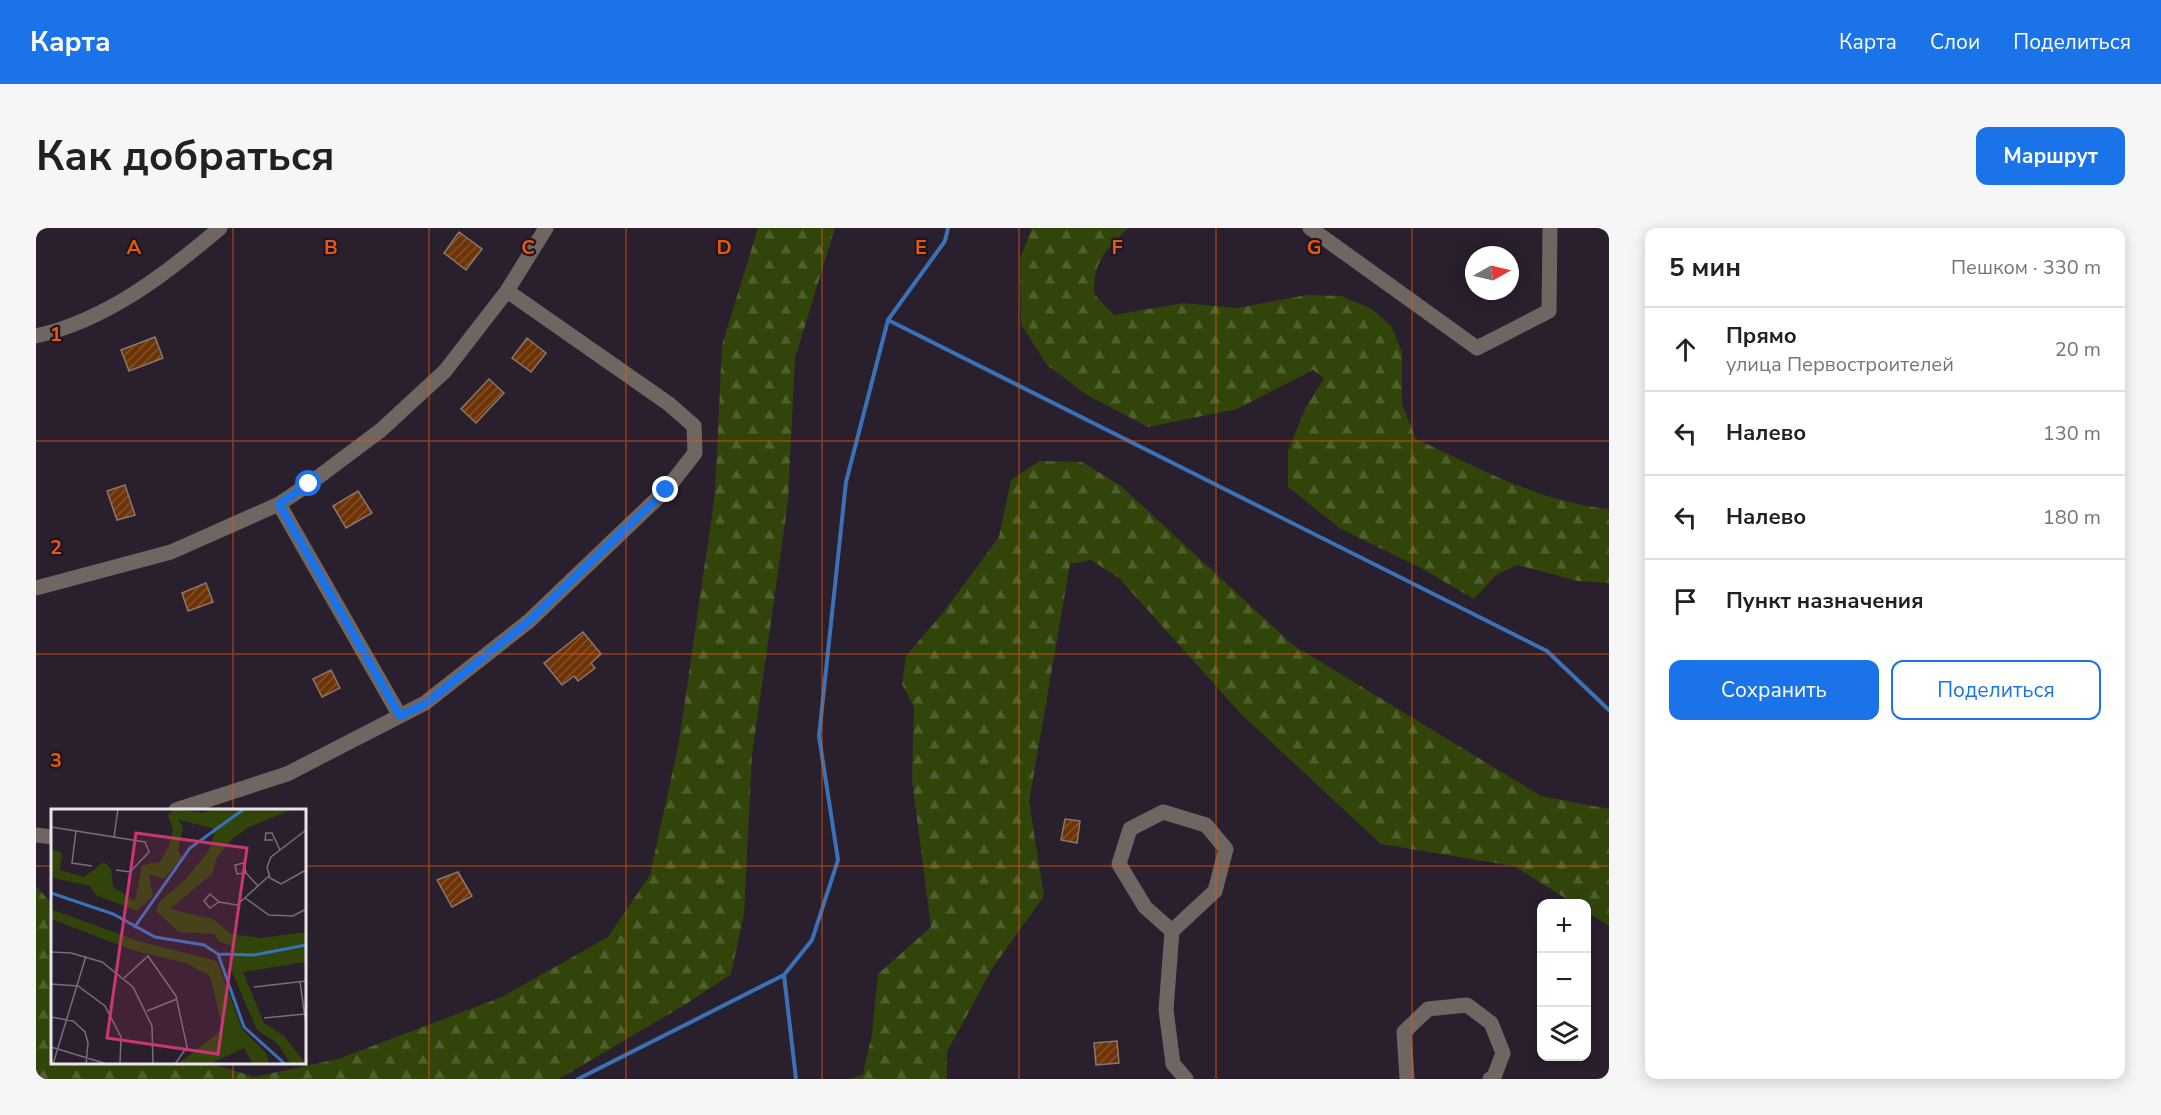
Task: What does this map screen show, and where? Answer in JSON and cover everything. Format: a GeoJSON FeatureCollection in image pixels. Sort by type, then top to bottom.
{"type":"FeatureCollection","features":[{"type":"Feature","properties":{"kind":"street"},"geometry":{"type":"LineString","coordinates":[[36,336],[56,331],[133,296],[220,228]]}},
{"type":"Feature","properties":{"kind":"street"},"geometry":{"type":"LineString","coordinates":[[36,588],[171,552],[279,504],[381,430],[445,371],[507,291],[546,228]]}},
{"type":"Feature","properties":{"kind":"street"},"geometry":{"type":"LineString","coordinates":[[1310,228],[1477,348],[1549,311],[1551,228]]}},
{"type":"Feature","properties":{"kind":"street"},"geometry":{"type":"LineString","coordinates":[[179,809],[287,774],[425,704],[529,621],[666,490],[694,453],[694,426],[669,404],[507,291]]}},
{"type":"Feature","properties":{"kind":"street"},"geometry":{"type":"LineString","coordinates":[[279,504],[400,716]]}},
{"type":"Feature","properties":{"kind":"street"},"geometry":{"type":"LineString","coordinates":[[1172,931],[1145,907],[1119,864],[1130,829],[1164,812],[1206,825],[1226,849],[1215,891],[1172,931],[1167,1010],[1173,1064],[1186,1079]]}},
{"type":"Feature","properties":{"kind":"street"},"geometry":{"type":"LineString","coordinates":[[36,835],[51,837]]}},
{"type":"Feature","properties":{"kind":"street"},"geometry":{"type":"LineString","coordinates":[[1407,1079],[1404,1032],[1428,1009],[1467,1005],[1491,1023],[1503,1053],[1494,1077],[1490,1079]]}},
{"type":"Feature","properties":{"kind":"green space"},"geometry":{"type":"Polygon","coordinates":[[[758,228],[835,228],[795,358],[788,501],[752,755],[744,914],[731,974],[686,1004],[559,1079],[36,1079],[36,886],[51,903],[51,1064],[213,1064],[254,1077],[338,1059],[502,997],[608,937],[650,875],[679,742],[715,494],[722,345],[758,228]]]}},
{"type":"Feature","properties":{"kind":"green space"},"geometry":{"type":"Polygon","coordinates":[[[1032,228],[1128,228],[1107,250],[1096,272],[1094,294],[1114,315],[1183,303],[1236,308],[1307,295],[1341,296],[1372,309],[1391,326],[1402,352],[1402,404],[1416,439],[1534,492],[1609,509],[1609,583],[1578,581],[1517,565],[1496,575],[1474,599],[1421,568],[1341,529],[1288,487],[1288,451],[1305,409],[1324,378],[1313,370],[1237,409],[1148,427],[1087,395],[1047,365],[1021,324],[1020,259],[1032,228]]]}},
{"type":"Feature","properties":{"kind":"green space"},"geometry":{"type":"Polygon","coordinates":[[[1039,461],[1082,462],[1121,486],[1293,645],[1541,796],[1609,809],[1609,926],[1591,915],[1591,899],[1567,899],[1514,866],[1381,844],[1241,714],[1119,578],[1091,560],[1070,564],[1029,802],[1044,896],[993,967],[947,1052],[947,1079],[850,1079],[863,1074],[872,1034],[878,974],[931,927],[912,780],[914,707],[902,684],[906,656],[942,614],[999,537],[1011,480],[1039,461]]]}},
{"type":"Feature","properties":{"kind":"building"},"geometry":{"type":"Polygon","coordinates":[[[459,232],[482,249],[466,270],[444,253],[459,232]]]}},
{"type":"Feature","properties":{"kind":"building"},"geometry":{"type":"Polygon","coordinates":[[[155,337],[163,358],[129,371],[121,350],[155,337]]]}},
{"type":"Feature","properties":{"kind":"building"},"geometry":{"type":"Polygon","coordinates":[[[527,338],[546,353],[531,372],[512,358],[527,338]]]}},
{"type":"Feature","properties":{"kind":"building"},"geometry":{"type":"Polygon","coordinates":[[[489,379],[504,393],[476,423],[461,409],[489,379]]]}},
{"type":"Feature","properties":{"kind":"building"},"geometry":{"type":"Polygon","coordinates":[[[125,485],[135,515],[117,520],[107,491],[125,485]]]}},
{"type":"Feature","properties":{"kind":"building"},"geometry":{"type":"Polygon","coordinates":[[[358,491],[372,513],[346,528],[333,506],[358,491]]]}},
{"type":"Feature","properties":{"kind":"building"},"geometry":{"type":"Polygon","coordinates":[[[206,583],[213,602],[188,611],[182,593],[206,583]]]}},
{"type":"Feature","properties":{"kind":"building"},"geometry":{"type":"Polygon","coordinates":[[[583,632],[601,654],[591,663],[595,668],[578,681],[574,676],[562,685],[544,663],[583,632]]]}},
{"type":"Feature","properties":{"kind":"building"},"geometry":{"type":"Polygon","coordinates":[[[331,670],[340,688],[322,697],[313,679],[331,670]]]}},
{"type":"Feature","properties":{"kind":"building"},"geometry":{"type":"Polygon","coordinates":[[[1065,819],[1080,821],[1077,843],[1061,840],[1065,819]]]}},
{"type":"Feature","properties":{"kind":"building"},"geometry":{"type":"Polygon","coordinates":[[[458,872],[472,896],[452,907],[437,880],[458,872]]]}},
{"type":"Feature","properties":{"kind":"building"},"geometry":{"type":"Polygon","coordinates":[[[1117,1041],[1119,1063],[1096,1065],[1094,1043],[1117,1041]]]}},
{"type":"Feature","properties":{"kind":"waterway"},"geometry":{"type":"LineString","coordinates":[[796,1079],[784,975],[812,940],[838,860],[819,736],[846,482],[888,320],[945,241],[948,228]]}},
{"type":"Feature","properties":{"kind":"waterway"},"geometry":{"type":"LineString","coordinates":[[888,320],[1547,651],[1609,710]]}},
{"type":"Feature","properties":{"kind":"waterway"},"geometry":{"type":"LineString","coordinates":[[578,1079],[784,975]]}},
{"type":"Feature","properties":{"kind":"route"},"geometry":{"type":"LineString","coordinates":[[309,484],[279,504],[400,716],[425,704],[529,621],[666,490]]}}]}
